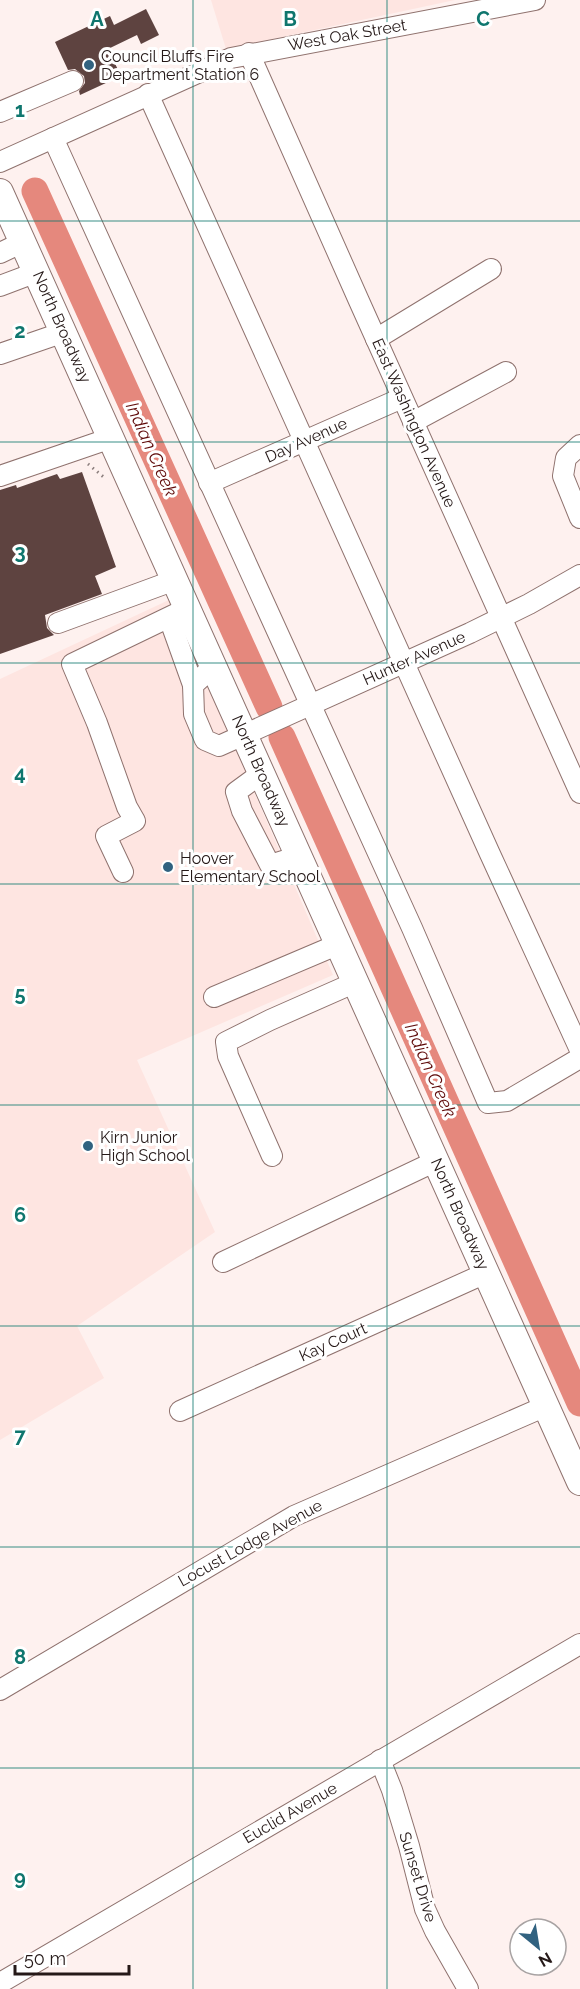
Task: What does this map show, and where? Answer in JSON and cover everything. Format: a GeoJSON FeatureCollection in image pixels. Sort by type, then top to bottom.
{"type":"FeatureCollection","features":[{"type":"Feature","properties":{"kind":"main road","name":"North Broadway"},"geometry":{"type":"LineString","coordinates":[[0,192],[176,580],[179,613],[214,666],[546,1406],[574,1452],[580,1482]]}},
{"type":"Feature","properties":{"kind":"street","name":"West Oak Street"},"geometry":{"type":"LineString","coordinates":[[0,162],[216,63],[249,53],[535,0]]}},
{"type":"Feature","properties":{"kind":"street","name":"East Washington Avenue"},"geometry":{"type":"LineString","coordinates":[[249,53],[580,793]]}},
{"type":"Feature","properties":{"kind":"street"},"geometry":{"type":"LineString","coordinates":[[0,112],[73,81]]}},
{"type":"Feature","properties":{"kind":"street"},"geometry":{"type":"LineString","coordinates":[[148,94],[580,1050]]}},
{"type":"Feature","properties":{"kind":"street"},"geometry":{"type":"LineString","coordinates":[[53,138],[488,1103],[507,1101],[580,1058]]}},
{"type":"Feature","properties":{"kind":"street"},"geometry":{"type":"LineString","coordinates":[[0,253],[24,242]]}},
{"type":"Feature","properties":{"kind":"street"},"geometry":{"type":"LineString","coordinates":[[376,339],[491,269]]}},
{"type":"Feature","properties":{"kind":"street"},"geometry":{"type":"LineString","coordinates":[[0,286],[37,272]]}},
{"type":"Feature","properties":{"kind":"street"},"geometry":{"type":"LineString","coordinates":[[0,354],[64,332]]}},
{"type":"Feature","properties":{"kind":"street"},"geometry":{"type":"LineString","coordinates":[[413,422],[506,372]]}},
{"type":"Feature","properties":{"kind":"street","name":"Day Avenue"},"geometry":{"type":"LineString","coordinates":[[209,483],[402,398]]}},
{"type":"Feature","properties":{"kind":"street"},"geometry":{"type":"LineString","coordinates":[[0,476],[111,438]]}},
{"type":"Feature","properties":{"kind":"street"},"geometry":{"type":"LineString","coordinates":[[580,445],[566,458],[563,476],[580,518]]}},
{"type":"Feature","properties":{"kind":"street","name":"Hunter Avenue"},"geometry":{"type":"LineString","coordinates":[[179,613],[193,685],[194,714],[205,740],[219,746],[501,618],[546,596],[580,575]]}},
{"type":"Feature","properties":{"kind":"street"},"geometry":{"type":"LineString","coordinates":[[58,623],[176,580]]}},
{"type":"Feature","properties":{"kind":"street"},"geometry":{"type":"LineString","coordinates":[[123,872],[106,836],[135,821],[127,807],[72,664],[179,613]]}},
{"type":"Feature","properties":{"kind":"street"},"geometry":{"type":"LineString","coordinates":[[193,685],[214,666]]}},
{"type":"Feature","properties":{"kind":"street"},"geometry":{"type":"LineString","coordinates":[[262,773],[236,792],[242,812],[270,865],[299,856]]}},
{"type":"Feature","properties":{"kind":"street"},"geometry":{"type":"LineString","coordinates":[[214,997],[339,944]]}},
{"type":"Feature","properties":{"kind":"street"},"geometry":{"type":"LineString","coordinates":[[272,1156],[228,1056],[226,1042],[356,982]]}},
{"type":"Feature","properties":{"kind":"street"},"geometry":{"type":"LineString","coordinates":[[223,1262],[436,1161]]}},
{"type":"Feature","properties":{"kind":"street","name":"Kay Court"},"geometry":{"type":"LineString","coordinates":[[180,1411],[486,1273]]}},
{"type":"Feature","properties":{"kind":"street","name":"Locust Lodge Avenue"},"geometry":{"type":"LineString","coordinates":[[0,1690],[294,1516],[546,1406]]}},
{"type":"Feature","properties":{"kind":"street","name":"Euclid Avenue"},"geometry":{"type":"LineString","coordinates":[[0,1983],[580,1644]]}},
{"type":"Feature","properties":{"kind":"street","name":"Sunset Drive"},"geometry":{"type":"LineString","coordinates":[[380,1761],[392,1790],[425,1909],[468,1989]]}},
{"type":"Feature","properties":{"kind":"path"},"geometry":{"type":"LineString","coordinates":[[86,462],[109,481]]}},
{"type":"Feature","properties":{"kind":"shaded area"},"geometry":{"type":"Polygon","coordinates":[[[211,0],[455,0],[226,49],[211,0]]]}},
{"type":"Feature","properties":{"kind":"shaded area"},"geometry":{"type":"Polygon","coordinates":[[[171,599],[333,975],[137,1060],[215,1232],[77,1326],[104,1378],[0,1440],[0,679],[171,599]]]}},
{"type":"Feature","properties":{"kind":"building"},"geometry":{"type":"Polygon","coordinates":[[[146,9],[159,35],[141,44],[137,35],[108,49],[121,76],[80,95],[79,91],[85,83],[84,76],[75,69],[68,70],[55,42],[110,16],[114,25],[146,9]]]}},
{"type":"Feature","properties":{"kind":"building"},"geometry":{"type":"Polygon","coordinates":[[[82,472],[116,567],[95,576],[102,594],[45,615],[47,628],[54,635],[0,654],[0,490],[16,485],[17,488],[57,474],[60,479],[82,472]]]}},
{"type":"Feature","properties":{"kind":"waterway","name":"Indian Creek"},"geometry":{"type":"LineString","coordinates":[[35,191],[269,707]]}},
{"type":"Feature","properties":{"kind":"waterway","name":"Indian Creek"},"geometry":{"type":"LineString","coordinates":[[282,737],[580,1403]]}},
{"type":"Feature","properties":{"kind":"place","name":"Council Bluffs Fire Department Station 6"},"geometry":{"type":"Point","coordinates":[89,65]}},
{"type":"Feature","properties":{"kind":"place","name":"Hoover Elementary School"},"geometry":{"type":"Point","coordinates":[168,867]}},
{"type":"Feature","properties":{"kind":"place","name":"Kirn Junior High School"},"geometry":{"type":"Point","coordinates":[88,1146]}}]}
